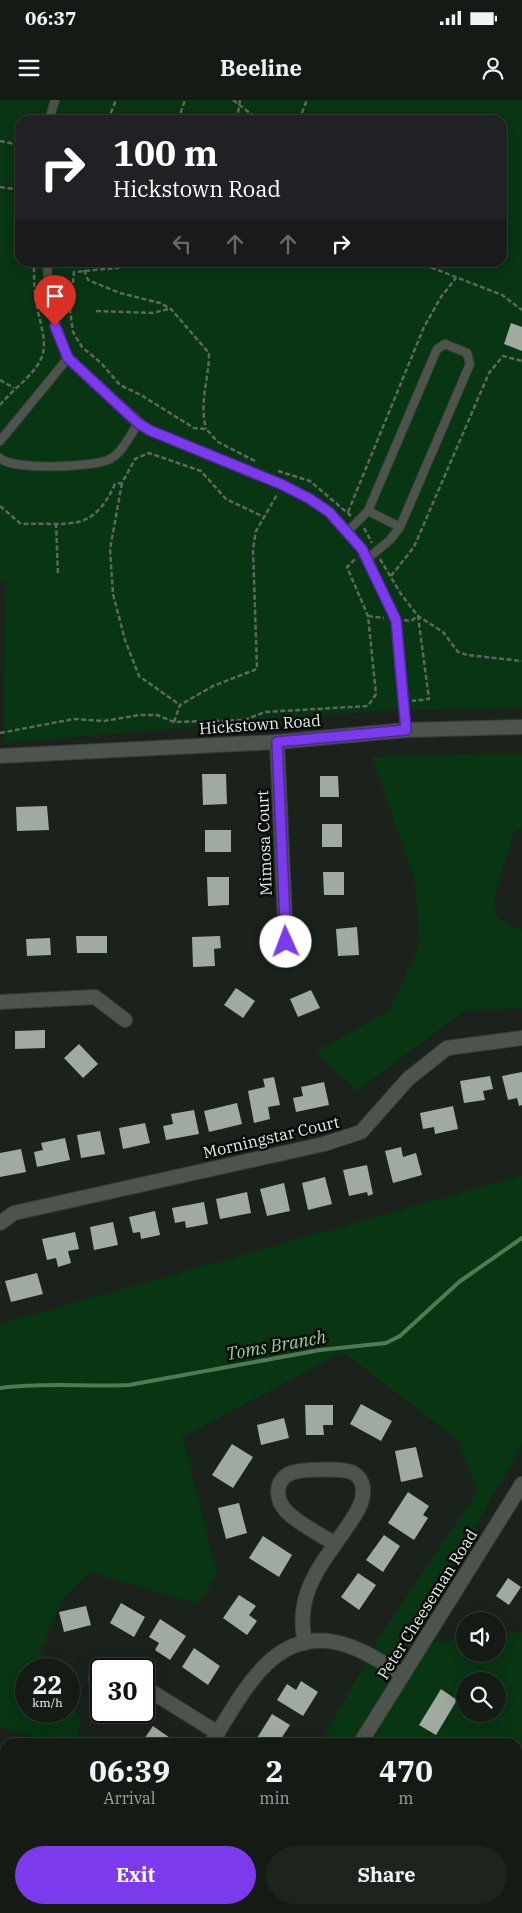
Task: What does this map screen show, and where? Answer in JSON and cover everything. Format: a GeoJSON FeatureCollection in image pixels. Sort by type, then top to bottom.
{"type":"FeatureCollection","features":[{"type":"Feature","properties":{"kind":"street","name":"Hickstown Road"},"geometry":{"type":"LineString","coordinates":[[0,756],[277,742],[406,730],[522,727]]}},
{"type":"Feature","properties":{"kind":"street","name":"Mimosa Court"},"geometry":{"type":"LineString","coordinates":[[277,742],[286,942]]}},
{"type":"Feature","properties":{"kind":"street"},"geometry":{"type":"LineString","coordinates":[[0,1002],[95,997],[125,1020]]}},
{"type":"Feature","properties":{"kind":"street","name":"Morningstar Court"},"geometry":{"type":"LineString","coordinates":[[0,1223],[14,1213],[314,1146],[361,1132],[408,1079],[447,1048],[522,1038]]}},
{"type":"Feature","properties":{"kind":"street"},"geometry":{"type":"LineString","coordinates":[[305,1642],[301,1622],[304,1600],[336,1544],[360,1508],[364,1495],[362,1482],[355,1474],[346,1470],[297,1472],[286,1476],[278,1490],[280,1500],[286,1511],[336,1544]]}},
{"type":"Feature","properties":{"kind":"street","name":"Peter Cheeseman Road"},"geometry":{"type":"LineString","coordinates":[[364,1738],[522,1484]]}},
{"type":"Feature","properties":{"kind":"street"},"geometry":{"type":"LineString","coordinates":[[155,1695],[215,1738],[260,1669],[280,1652],[305,1642],[324,1641],[349,1646],[403,1675]]}},
{"type":"Feature","properties":{"kind":"lane"},"geometry":{"type":"LineString","coordinates":[[51,115],[55,100]]}},
{"type":"Feature","properties":{"kind":"lane"},"geometry":{"type":"LineString","coordinates":[[47,267],[50,308],[68,358],[138,423],[149,430],[283,485],[323,508],[362,549],[396,620],[406,730]]}},
{"type":"Feature","properties":{"kind":"lane"},"geometry":{"type":"LineString","coordinates":[[347,532],[368,511],[437,349],[445,344],[467,353],[470,364],[400,527],[390,540],[367,559]]}},
{"type":"Feature","properties":{"kind":"lane"},"geometry":{"type":"LineString","coordinates":[[0,441],[68,358]]}},
{"type":"Feature","properties":{"kind":"lane"},"geometry":{"type":"LineString","coordinates":[[0,458],[16,465],[89,465],[110,459],[119,451],[138,423]]}},
{"type":"Feature","properties":{"kind":"lane"},"geometry":{"type":"LineString","coordinates":[[368,511],[400,527]]}},
{"type":"Feature","properties":{"kind":"path"},"geometry":{"type":"LineString","coordinates":[[110,115],[116,100]]}},
{"type":"Feature","properties":{"kind":"path"},"geometry":{"type":"LineString","coordinates":[[180,115],[185,100]]}},
{"type":"Feature","properties":{"kind":"path"},"geometry":{"type":"LineString","coordinates":[[233,100],[252,115]]}},
{"type":"Feature","properties":{"kind":"path"},"geometry":{"type":"LineString","coordinates":[[238,115],[240,100]]}},
{"type":"Feature","properties":{"kind":"path"},"geometry":{"type":"LineString","coordinates":[[300,115],[307,100]]}},
{"type":"Feature","properties":{"kind":"path"},"geometry":{"type":"LineString","coordinates":[[0,141],[15,144]]}},
{"type":"Feature","properties":{"kind":"path"},"geometry":{"type":"LineString","coordinates":[[0,187],[15,189]]}},
{"type":"Feature","properties":{"kind":"path"},"geometry":{"type":"LineString","coordinates":[[0,405],[14,388],[28,378],[42,357],[42,332],[36,304],[34,267]]}},
{"type":"Feature","properties":{"kind":"path"},"geometry":{"type":"LineString","coordinates":[[429,267],[502,295],[522,310]]}},
{"type":"Feature","properties":{"kind":"path"},"geometry":{"type":"LineString","coordinates":[[84,270],[88,280],[120,293],[160,302],[171,309],[210,353],[209,372],[202,411],[206,428]]}},
{"type":"Feature","properties":{"kind":"path"},"geometry":{"type":"LineString","coordinates":[[348,512],[424,327],[441,297],[456,278]]}},
{"type":"Feature","properties":{"kind":"path"},"geometry":{"type":"LineString","coordinates":[[96,312],[152,313],[171,309]]}},
{"type":"Feature","properties":{"kind":"path"},"geometry":{"type":"LineString","coordinates":[[391,576],[414,547],[489,373],[503,356],[522,360]]}},
{"type":"Feature","properties":{"kind":"path"},"geometry":{"type":"LineString","coordinates":[[0,380],[14,388]]}},
{"type":"Feature","properties":{"kind":"path"},"geometry":{"type":"LineString","coordinates":[[180,704],[139,676],[125,640],[113,594],[110,550],[122,483],[135,459],[143,454],[156,454],[201,471],[226,499],[264,517]]}},
{"type":"Feature","properties":{"kind":"path"},"geometry":{"type":"LineString","coordinates":[[174,722],[180,704],[214,686],[257,670],[253,549],[256,532],[288,474]]}},
{"type":"Feature","properties":{"kind":"path"},"geometry":{"type":"LineString","coordinates":[[0,506],[22,524],[84,522],[93,517],[106,503],[115,484],[122,483]]}},
{"type":"Feature","properties":{"kind":"path"},"geometry":{"type":"LineString","coordinates":[[56,523],[58,575]]}},
{"type":"Feature","properties":{"kind":"path"},"geometry":{"type":"LineString","coordinates":[[0,733],[74,720],[104,721],[138,715],[157,715],[174,722],[244,720],[265,712],[368,706],[376,694],[368,616],[347,567],[369,538]]}},
{"type":"Feature","properties":{"kind":"path"},"geometry":{"type":"LineString","coordinates":[[368,616],[411,621],[418,616],[429,699],[402,702]]}},
{"type":"Feature","properties":{"kind":"green space"},"geometry":{"type":"Polygon","coordinates":[[[0,100],[522,100],[522,708],[389,710],[4,743],[5,582],[0,582],[0,100]]]}},
{"type":"Feature","properties":{"kind":"green space"},"geometry":{"type":"Polygon","coordinates":[[[522,753],[522,829],[515,829],[494,899],[496,916],[509,925],[522,929],[522,1008],[464,1011],[357,1091],[315,1052],[389,1011],[420,943],[414,878],[372,757],[522,753]]]}},
{"type":"Feature","properties":{"kind":"green space"},"geometry":{"type":"Polygon","coordinates":[[[522,1175],[522,1444],[409,1645],[456,1640],[456,1662],[506,1662],[506,1634],[522,1632],[522,1738],[323,1738],[384,1630],[477,1492],[458,1440],[343,1352],[183,1437],[217,1573],[198,1604],[90,1572],[61,1601],[40,1653],[43,1658],[15,1658],[15,1723],[80,1723],[80,1719],[81,1721],[76,1738],[38,1738],[0,1727],[0,1324],[522,1175]]]}},
{"type":"Feature","properties":{"kind":"building"},"geometry":{"type":"Polygon","coordinates":[[[511,323],[522,327],[522,351],[504,344],[511,323]]]}},
{"type":"Feature","properties":{"kind":"building"},"geometry":{"type":"Polygon","coordinates":[[[202,774],[226,774],[227,804],[203,805],[202,774]]]}},
{"type":"Feature","properties":{"kind":"building"},"geometry":{"type":"Polygon","coordinates":[[[320,776],[338,776],[339,797],[320,797],[320,776]]]}},
{"type":"Feature","properties":{"kind":"building"},"geometry":{"type":"Polygon","coordinates":[[[47,806],[49,830],[17,831],[16,807],[47,806]]]}},
{"type":"Feature","properties":{"kind":"building"},"geometry":{"type":"Polygon","coordinates":[[[322,824],[342,824],[342,847],[322,847],[322,824]]]}},
{"type":"Feature","properties":{"kind":"building"},"geometry":{"type":"Polygon","coordinates":[[[205,830],[231,830],[231,852],[205,852],[205,830]]]}},
{"type":"Feature","properties":{"kind":"building"},"geometry":{"type":"Polygon","coordinates":[[[323,872],[344,872],[344,895],[324,895],[323,872]]]}},
{"type":"Feature","properties":{"kind":"building"},"geometry":{"type":"Polygon","coordinates":[[[207,877],[229,877],[229,905],[208,906],[207,877]]]}},
{"type":"Feature","properties":{"kind":"building"},"geometry":{"type":"Polygon","coordinates":[[[357,927],[359,955],[338,956],[336,929],[357,927]]]}},
{"type":"Feature","properties":{"kind":"building"},"geometry":{"type":"Polygon","coordinates":[[[76,936],[107,936],[107,953],[77,953],[76,936]]]}},
{"type":"Feature","properties":{"kind":"building"},"geometry":{"type":"Polygon","coordinates":[[[220,936],[221,948],[214,949],[215,966],[193,967],[192,937],[220,936]]]}},
{"type":"Feature","properties":{"kind":"building"},"geometry":{"type":"Polygon","coordinates":[[[50,938],[51,955],[27,956],[26,939],[50,938]]]}},
{"type":"Feature","properties":{"kind":"building"},"geometry":{"type":"Polygon","coordinates":[[[236,988],[255,1001],[243,1018],[224,1005],[236,988]]]}},
{"type":"Feature","properties":{"kind":"building"},"geometry":{"type":"Polygon","coordinates":[[[311,990],[320,1008],[298,1017],[290,999],[311,990]]]}},
{"type":"Feature","properties":{"kind":"building"},"geometry":{"type":"Polygon","coordinates":[[[45,1030],[45,1048],[15,1049],[15,1031],[45,1030]]]}},
{"type":"Feature","properties":{"kind":"building"},"geometry":{"type":"Polygon","coordinates":[[[79,1044],[98,1064],[83,1078],[64,1058],[79,1044]]]}},
{"type":"Feature","properties":{"kind":"building"},"geometry":{"type":"Polygon","coordinates":[[[522,1072],[522,1105],[519,1106],[517,1098],[508,1100],[502,1076],[522,1072]]]}},
{"type":"Feature","properties":{"kind":"building"},"geometry":{"type":"Polygon","coordinates":[[[490,1076],[493,1089],[483,1091],[485,1100],[464,1103],[460,1081],[490,1076]]]}},
{"type":"Feature","properties":{"kind":"building"},"geometry":{"type":"Polygon","coordinates":[[[274,1077],[280,1105],[268,1107],[270,1119],[254,1123],[248,1091],[265,1087],[263,1079],[274,1077]]]}},
{"type":"Feature","properties":{"kind":"building"},"geometry":{"type":"Polygon","coordinates":[[[324,1082],[329,1105],[296,1112],[293,1098],[303,1096],[301,1087],[324,1082]]]}},
{"type":"Feature","properties":{"kind":"building"},"geometry":{"type":"Polygon","coordinates":[[[237,1103],[242,1124],[209,1132],[204,1111],[237,1103]]]}},
{"type":"Feature","properties":{"kind":"building"},"geometry":{"type":"Polygon","coordinates":[[[453,1106],[458,1129],[435,1134],[434,1127],[423,1129],[420,1113],[453,1106]]]}},
{"type":"Feature","properties":{"kind":"building"},"geometry":{"type":"Polygon","coordinates":[[[194,1110],[199,1134],[166,1140],[163,1126],[173,1124],[171,1114],[194,1110]]]}},
{"type":"Feature","properties":{"kind":"building"},"geometry":{"type":"Polygon","coordinates":[[[145,1123],[150,1143],[123,1149],[119,1128],[145,1123]]]}},
{"type":"Feature","properties":{"kind":"building"},"geometry":{"type":"Polygon","coordinates":[[[100,1131],[105,1154],[81,1158],[77,1135],[100,1131]]]}},
{"type":"Feature","properties":{"kind":"building"},"geometry":{"type":"Polygon","coordinates":[[[65,1138],[70,1160],[37,1167],[34,1152],[43,1150],[41,1143],[65,1138]]]}},
{"type":"Feature","properties":{"kind":"building"},"geometry":{"type":"Polygon","coordinates":[[[401,1147],[403,1157],[416,1153],[422,1175],[393,1183],[385,1151],[401,1147]]]}},
{"type":"Feature","properties":{"kind":"building"},"geometry":{"type":"Polygon","coordinates":[[[21,1149],[26,1172],[0,1177],[0,1153],[21,1149]]]}},
{"type":"Feature","properties":{"kind":"building"},"geometry":{"type":"Polygon","coordinates":[[[367,1165],[373,1194],[368,1196],[367,1192],[349,1196],[343,1170],[367,1165]]]}},
{"type":"Feature","properties":{"kind":"building"},"geometry":{"type":"Polygon","coordinates":[[[325,1177],[332,1204],[308,1210],[302,1183],[325,1177]]]}},
{"type":"Feature","properties":{"kind":"building"},"geometry":{"type":"Polygon","coordinates":[[[284,1183],[290,1211],[267,1216],[260,1189],[284,1183]]]}},
{"type":"Feature","properties":{"kind":"building"},"geometry":{"type":"Polygon","coordinates":[[[247,1192],[251,1213],[220,1219],[216,1199],[247,1192]]]}},
{"type":"Feature","properties":{"kind":"building"},"geometry":{"type":"Polygon","coordinates":[[[204,1202],[208,1224],[186,1228],[185,1221],[175,1223],[172,1208],[204,1202]]]}},
{"type":"Feature","properties":{"kind":"building"},"geometry":{"type":"Polygon","coordinates":[[[155,1211],[160,1235],[141,1239],[140,1232],[133,1233],[129,1217],[155,1211]]]}},
{"type":"Feature","properties":{"kind":"building"},"geometry":{"type":"Polygon","coordinates":[[[113,1222],[118,1245],[94,1250],[90,1227],[113,1222]]]}},
{"type":"Feature","properties":{"kind":"building"},"geometry":{"type":"Polygon","coordinates":[[[75,1232],[79,1249],[68,1251],[71,1263],[58,1267],[56,1258],[47,1260],[42,1239],[75,1232]]]}},
{"type":"Feature","properties":{"kind":"building"},"geometry":{"type":"Polygon","coordinates":[[[37,1273],[43,1294],[11,1302],[5,1281],[37,1273]]]}},
{"type":"Feature","properties":{"kind":"building"},"geometry":{"type":"Polygon","coordinates":[[[361,1404],[392,1421],[381,1441],[350,1424],[361,1404]]]}},
{"type":"Feature","properties":{"kind":"building"},"geometry":{"type":"Polygon","coordinates":[[[305,1405],[333,1405],[333,1425],[323,1425],[324,1435],[306,1435],[305,1405]]]}},
{"type":"Feature","properties":{"kind":"building"},"geometry":{"type":"Polygon","coordinates":[[[284,1418],[289,1438],[261,1445],[257,1425],[284,1418]]]}},
{"type":"Feature","properties":{"kind":"building"},"geometry":{"type":"Polygon","coordinates":[[[232,1444],[253,1457],[233,1488],[212,1475],[232,1444]]]}},
{"type":"Feature","properties":{"kind":"building"},"geometry":{"type":"Polygon","coordinates":[[[416,1447],[423,1477],[401,1482],[395,1451],[416,1447]]]}},
{"type":"Feature","properties":{"kind":"building"},"geometry":{"type":"Polygon","coordinates":[[[408,1492],[429,1506],[423,1515],[428,1518],[414,1540],[388,1523],[408,1492]]]}},
{"type":"Feature","properties":{"kind":"building"},"geometry":{"type":"Polygon","coordinates":[[[239,1503],[247,1533],[226,1539],[218,1508],[239,1503]]]}},
{"type":"Feature","properties":{"kind":"building"},"geometry":{"type":"Polygon","coordinates":[[[384,1535],[400,1546],[383,1572],[366,1560],[384,1535]]]}},
{"type":"Feature","properties":{"kind":"building"},"geometry":{"type":"Polygon","coordinates":[[[263,1536],[292,1555],[279,1577],[249,1558],[263,1536]]]}},
{"type":"Feature","properties":{"kind":"building"},"geometry":{"type":"Polygon","coordinates":[[[358,1573],[376,1585],[359,1610],[341,1597],[358,1573]]]}},
{"type":"Feature","properties":{"kind":"building"},"geometry":{"type":"Polygon","coordinates":[[[508,1578],[521,1587],[509,1605],[496,1596],[508,1578]]]}},
{"type":"Feature","properties":{"kind":"building"},"geometry":{"type":"Polygon","coordinates":[[[239,1595],[256,1606],[249,1615],[257,1621],[247,1635],[223,1618],[239,1595]]]}},
{"type":"Feature","properties":{"kind":"building"},"geometry":{"type":"Polygon","coordinates":[[[121,1603],[145,1617],[134,1637],[110,1623],[121,1603]]]}},
{"type":"Feature","properties":{"kind":"building"},"geometry":{"type":"Polygon","coordinates":[[[86,1606],[91,1625],[64,1632],[59,1612],[86,1606]]]}},
{"type":"Feature","properties":{"kind":"building"},"geometry":{"type":"Polygon","coordinates":[[[160,1619],[186,1636],[170,1660],[155,1650],[159,1643],[149,1637],[160,1619]]]}},
{"type":"Feature","properties":{"kind":"building"},"geometry":{"type":"Polygon","coordinates":[[[194,1648],[220,1666],[208,1685],[182,1667],[194,1648]]]}},
{"type":"Feature","properties":{"kind":"building"},"geometry":{"type":"Polygon","coordinates":[[[301,1681],[318,1692],[303,1716],[277,1700],[287,1684],[296,1690],[301,1681]]]}},
{"type":"Feature","properties":{"kind":"building"},"geometry":{"type":"Polygon","coordinates":[[[441,1689],[456,1699],[436,1735],[419,1725],[441,1689]]]}},
{"type":"Feature","properties":{"kind":"building"},"geometry":{"type":"Polygon","coordinates":[[[272,1714],[290,1725],[282,1738],[257,1738],[272,1714]]]}},
{"type":"Feature","properties":{"kind":"building"},"geometry":{"type":"Polygon","coordinates":[[[153,1726],[170,1738],[145,1738],[153,1726]]]}},
{"type":"Feature","properties":{"kind":"waterway","name":"Toms Branch"},"geometry":{"type":"LineString","coordinates":[[0,1388],[32,1385],[129,1385],[320,1350],[386,1343],[400,1336],[459,1282],[522,1238]]}},
{"type":"Feature","properties":{"kind":"route"},"geometry":{"type":"LineString","coordinates":[[55,326],[68,358],[138,423],[149,430],[283,485],[310,499],[329,512],[362,549],[396,620],[406,730],[277,742],[286,942]]}}]}
